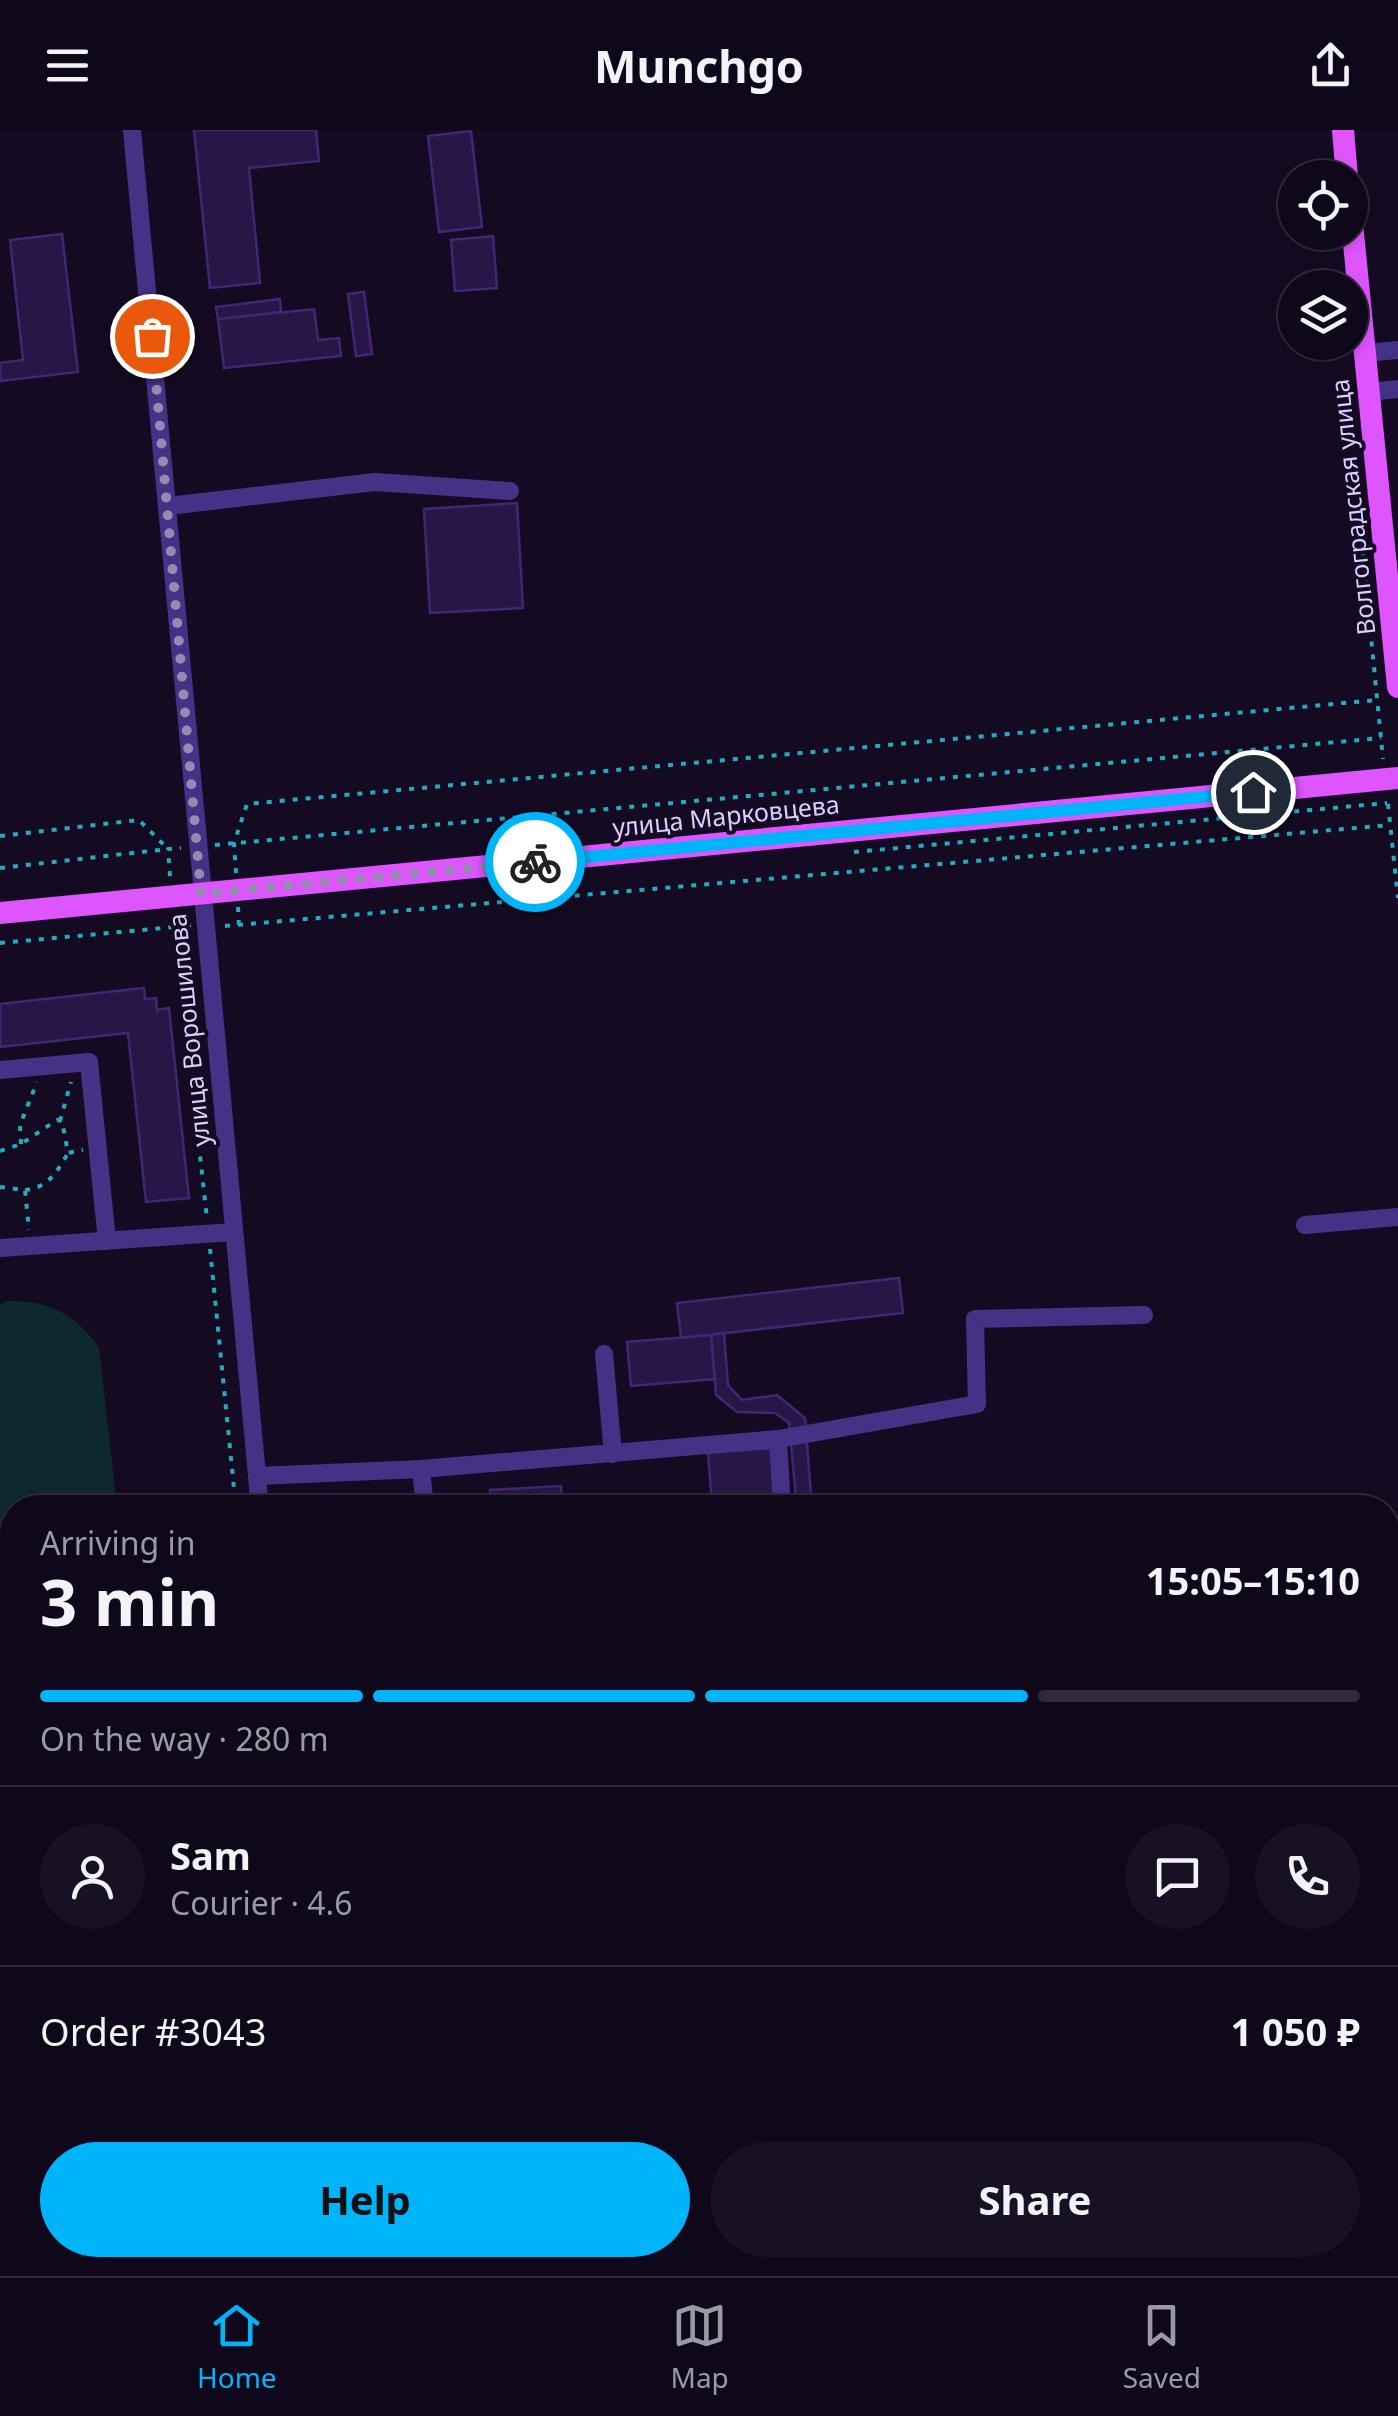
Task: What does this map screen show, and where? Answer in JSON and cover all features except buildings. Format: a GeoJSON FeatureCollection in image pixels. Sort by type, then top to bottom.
{"type":"FeatureCollection","features":[{"type":"Feature","properties":{"kind":"main road"},"geometry":{"type":"LineString","coordinates":[[1343,130],[1346,160]]}},
{"type":"Feature","properties":{"kind":"main road","name":"Волгоградская улица"},"geometry":{"type":"LineString","coordinates":[[1366,360],[1398,687]]}},
{"type":"Feature","properties":{"kind":"main road","name":"улица Марковцева"},"geometry":{"type":"LineString","coordinates":[[0,913],[1391,779]]}},
{"type":"Feature","properties":{"kind":"street","name":"улица Ворошилова"},"geometry":{"type":"LineString","coordinates":[[132,130],[259,1495]]}},
{"type":"Feature","properties":{"kind":"street"},"geometry":{"type":"LineString","coordinates":[[1368,353],[1398,350]]}},
{"type":"Feature","properties":{"kind":"street"},"geometry":{"type":"LineString","coordinates":[[1369,392],[1398,389]]}},
{"type":"Feature","properties":{"kind":"street"},"geometry":{"type":"LineString","coordinates":[[168,506],[375,482],[510,490]]}},
{"type":"Feature","properties":{"kind":"street"},"geometry":{"type":"LineString","coordinates":[[0,1070],[88,1062],[107,1241]]}},
{"type":"Feature","properties":{"kind":"street"},"geometry":{"type":"LineString","coordinates":[[1305,1225],[1398,1217]]}},
{"type":"Feature","properties":{"kind":"street"},"geometry":{"type":"LineString","coordinates":[[0,1248],[233,1232]]}},
{"type":"Feature","properties":{"kind":"street"},"geometry":{"type":"LineString","coordinates":[[257,1476],[421,1469],[778,1440],[977,1404],[975,1318],[1144,1315]]}},
{"type":"Feature","properties":{"kind":"street"},"geometry":{"type":"LineString","coordinates":[[604,1354],[612,1454]]}},
{"type":"Feature","properties":{"kind":"street"},"geometry":{"type":"LineString","coordinates":[[778,1440],[781,1495]]}},
{"type":"Feature","properties":{"kind":"street"},"geometry":{"type":"LineString","coordinates":[[421,1469],[424,1495]]}},
{"type":"Feature","properties":{"kind":"path"},"geometry":{"type":"LineString","coordinates":[[1358,508],[1381,738],[1391,779],[1390,825],[1398,898]]}},
{"type":"Feature","properties":{"kind":"path"},"geometry":{"type":"LineString","coordinates":[[234,843],[247,804],[1377,700]]}},
{"type":"Feature","properties":{"kind":"path"},"geometry":{"type":"LineString","coordinates":[[0,868],[197,846],[1381,738]]}},
{"type":"Feature","properties":{"kind":"path"},"geometry":{"type":"LineString","coordinates":[[0,836],[138,820],[168,849],[235,1495]]}},
{"type":"Feature","properties":{"kind":"path"},"geometry":{"type":"LineString","coordinates":[[0,943],[204,924],[239,928],[1390,825]]}},
{"type":"Feature","properties":{"kind":"path"},"geometry":{"type":"LineString","coordinates":[[0,1187],[36,1189],[53,1178],[68,1152],[60,1120],[70,1090],[71,1064]]}},
{"type":"Feature","properties":{"kind":"path"},"geometry":{"type":"LineString","coordinates":[[21,1144],[20,1125],[41,1066]]}},
{"type":"Feature","properties":{"kind":"path"},"geometry":{"type":"LineString","coordinates":[[0,1152],[60,1120]]}},
{"type":"Feature","properties":{"kind":"path"},"geometry":{"type":"LineString","coordinates":[[68,1152],[98,1148]]}},
{"type":"Feature","properties":{"kind":"path"},"geometry":{"type":"LineString","coordinates":[[25,1190],[31,1246]]}},
{"type":"Feature","properties":{"kind":"green space"},"geometry":{"type":"Polygon","coordinates":[[[22,1301],[48,1306],[80,1326],[99,1347],[116,1495],[0,1495],[0,1305],[22,1301]]]}},
{"type":"Feature","properties":{"kind":"way so far"},"geometry":{"type":"LineString","coordinates":[[152,336],[201,894],[535,862]]}},
{"type":"Feature","properties":{"kind":"route"},"geometry":{"type":"LineString","coordinates":[[535,862],[1253,792]]}}]}
